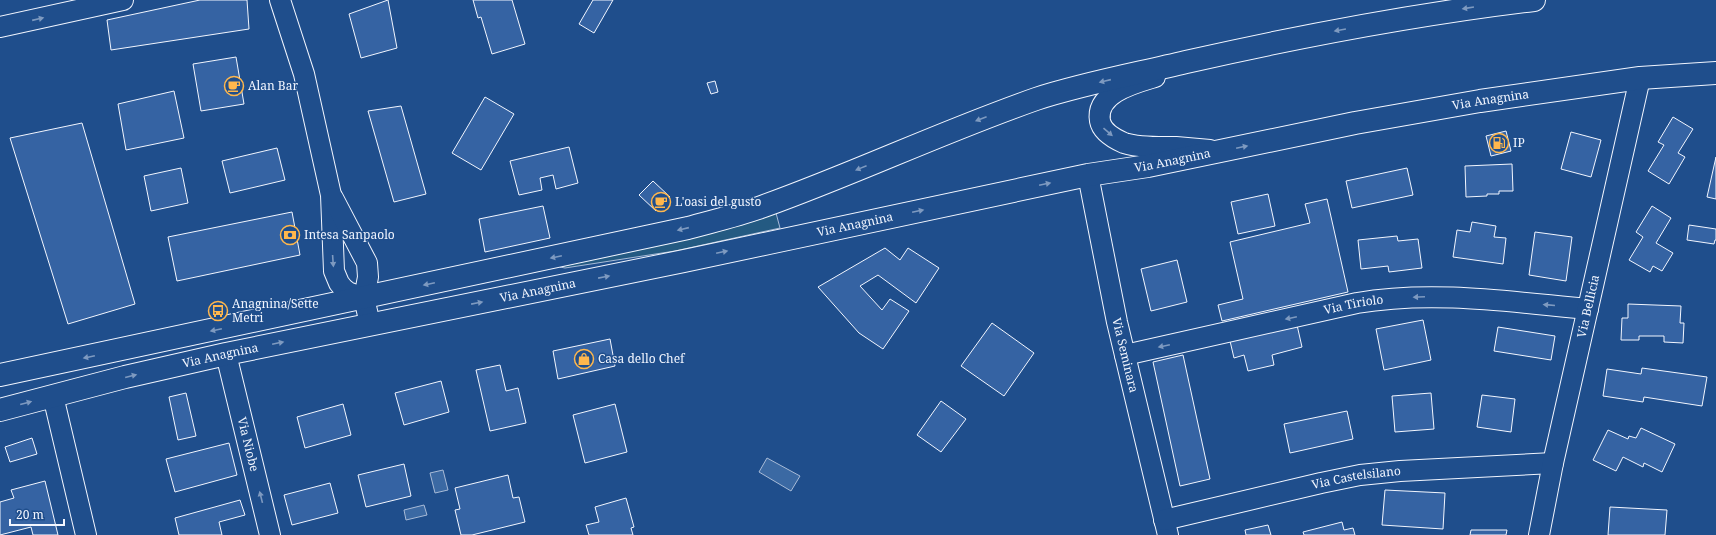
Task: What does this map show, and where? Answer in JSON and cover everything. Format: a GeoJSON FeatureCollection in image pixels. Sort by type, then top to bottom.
{"type":"FeatureCollection","features":[{"type":"Feature","properties":{"kind":"main road"},"geometry":{"type":"LineString","coordinates":[[0,375],[703,224],[761,207],[800,193],[968,123],[1037,99],[1093,83],[1315,34],[1414,17],[1534,0]]}},
{"type":"Feature","properties":{"kind":"main road","name":"Via Anagnina"},"geometry":{"type":"LineString","coordinates":[[0,410],[226,354],[692,259],[1088,175],[1148,166],[1355,123],[1480,101],[1640,78],[1716,73]]}},
{"type":"Feature","properties":{"kind":"street"},"geometry":{"type":"LineString","coordinates":[[0,27],[123,0]]}},
{"type":"Feature","properties":{"kind":"street"},"geometry":{"type":"LineString","coordinates":[[280,0],[304,74],[331,194],[334,271],[343,288],[348,292],[364,298]]}},
{"type":"Feature","properties":{"kind":"street"},"geometry":{"type":"LineString","coordinates":[[1220,151],[1139,146],[1125,143],[1106,131],[1100,120],[1100,111],[1106,100],[1130,86],[1238,50]]}},
{"type":"Feature","properties":{"kind":"street"},"geometry":{"type":"LineString","coordinates":[[1691,74],[1716,67]]}},
{"type":"Feature","properties":{"kind":"street","name":"Via Bellicia"},"geometry":{"type":"LineString","coordinates":[[1539,535],[1553,463],[1640,78]]}},
{"type":"Feature","properties":{"kind":"street","name":"Via Seminara"},"geometry":{"type":"LineString","coordinates":[[1088,175],[1125,355],[1166,527]]}},
{"type":"Feature","properties":{"kind":"street"},"geometry":{"type":"LineString","coordinates":[[331,194],[367,263],[368,277],[364,298],[370,324]]}},
{"type":"Feature","properties":{"kind":"street","name":"Via Tiriolo"},"geometry":{"type":"LineString","coordinates":[[1125,355],[1384,299],[1440,297],[1588,309]]}},
{"type":"Feature","properties":{"kind":"street","name":"Via Niobe"},"geometry":{"type":"LineString","coordinates":[[226,354],[270,535]]}},
{"type":"Feature","properties":{"kind":"street"},"geometry":{"type":"LineString","coordinates":[[53,396],[86,535]]}},
{"type":"Feature","properties":{"kind":"street","name":"Via Castelsilano"},"geometry":{"type":"LineString","coordinates":[[1166,527],[1321,482],[1360,475],[1400,471],[1553,463]]}},
{"type":"Feature","properties":{"kind":"shaded area"},"geometry":{"type":"Polygon","coordinates":[[[776,213],[780,228],[675,251],[565,268],[560,267],[776,213]]]}},
{"type":"Feature","properties":{"kind":"shaded area"},"geometry":{"type":"Polygon","coordinates":[[[767,458],[800,476],[791,491],[759,472],[767,458]]]}},
{"type":"Feature","properties":{"kind":"shaded area"},"geometry":{"type":"Polygon","coordinates":[[[443,470],[448,490],[435,493],[430,473],[443,470]]]}},
{"type":"Feature","properties":{"kind":"shaded area"},"geometry":{"type":"Polygon","coordinates":[[[424,505],[427,515],[406,520],[404,510],[424,505]]]}},
{"type":"Feature","properties":{"kind":"building"},"geometry":{"type":"Polygon","coordinates":[[[200,0],[247,0],[249,29],[111,50],[107,20],[200,0]]]}},
{"type":"Feature","properties":{"kind":"building"},"geometry":{"type":"Polygon","coordinates":[[[388,0],[397,48],[361,58],[349,14],[388,0]]]}},
{"type":"Feature","properties":{"kind":"building"},"geometry":{"type":"Polygon","coordinates":[[[473,0],[512,0],[525,44],[492,54],[481,17],[478,18],[473,0]]]}},
{"type":"Feature","properties":{"kind":"building"},"geometry":{"type":"Polygon","coordinates":[[[593,0],[613,0],[594,33],[579,24],[593,0]]]}},
{"type":"Feature","properties":{"kind":"building"},"geometry":{"type":"Polygon","coordinates":[[[236,57],[244,104],[201,111],[193,64],[236,57]]]}},
{"type":"Feature","properties":{"kind":"building"},"geometry":{"type":"Polygon","coordinates":[[[715,81],[718,92],[711,94],[707,83],[715,81]]]}},
{"type":"Feature","properties":{"kind":"building"},"geometry":{"type":"Polygon","coordinates":[[[174,91],[184,138],[126,150],[118,104],[174,91]]]}},
{"type":"Feature","properties":{"kind":"building"},"geometry":{"type":"Polygon","coordinates":[[[485,97],[514,114],[481,170],[452,153],[485,97]]]}},
{"type":"Feature","properties":{"kind":"building"},"geometry":{"type":"Polygon","coordinates":[[[401,106],[426,194],[394,202],[368,111],[401,106]]]}},
{"type":"Feature","properties":{"kind":"building"},"geometry":{"type":"Polygon","coordinates":[[[1673,117],[1693,129],[1678,153],[1685,157],[1669,184],[1648,171],[1664,145],[1658,142],[1673,117]]]}},
{"type":"Feature","properties":{"kind":"building"},"geometry":{"type":"Polygon","coordinates":[[[82,123],[135,304],[68,324],[10,138],[82,123]]]}},
{"type":"Feature","properties":{"kind":"building","name":"IP"},"geometry":{"type":"Polygon","coordinates":[[[1506,131],[1511,151],[1491,156],[1486,136],[1506,131]]]}},
{"type":"Feature","properties":{"kind":"building"},"geometry":{"type":"Polygon","coordinates":[[[1571,132],[1601,140],[1591,177],[1561,169],[1571,132]]]}},
{"type":"Feature","properties":{"kind":"building"},"geometry":{"type":"Polygon","coordinates":[[[569,147],[578,183],[556,189],[553,175],[540,178],[542,190],[519,195],[510,161],[569,147]]]}},
{"type":"Feature","properties":{"kind":"building"},"geometry":{"type":"Polygon","coordinates":[[[277,148],[285,180],[230,193],[222,161],[277,148]]]}},
{"type":"Feature","properties":{"kind":"building"},"geometry":{"type":"Polygon","coordinates":[[[1716,157],[1716,199],[1707,197],[1716,157]]]}},
{"type":"Feature","properties":{"kind":"building"},"geometry":{"type":"Polygon","coordinates":[[[1512,164],[1513,191],[1499,191],[1499,194],[1466,197],[1465,166],[1512,164]]]}},
{"type":"Feature","properties":{"kind":"building"},"geometry":{"type":"Polygon","coordinates":[[[181,168],[188,203],[151,211],[144,176],[181,168]]]}},
{"type":"Feature","properties":{"kind":"building"},"geometry":{"type":"Polygon","coordinates":[[[1407,168],[1413,195],[1352,208],[1346,181],[1407,168]]]}},
{"type":"Feature","properties":{"kind":"building"},"geometry":{"type":"Polygon","coordinates":[[[653,181],[670,197],[656,211],[639,195],[653,181]]]}},
{"type":"Feature","properties":{"kind":"building"},"geometry":{"type":"Polygon","coordinates":[[[1268,194],[1275,226],[1238,234],[1231,202],[1268,194]]]}},
{"type":"Feature","properties":{"kind":"building"},"geometry":{"type":"Polygon","coordinates":[[[1327,199],[1348,292],[1222,321],[1218,305],[1243,299],[1230,242],[1310,223],[1305,204],[1327,199]]]}},
{"type":"Feature","properties":{"kind":"building"},"geometry":{"type":"Polygon","coordinates":[[[543,206],[550,238],[485,252],[479,219],[543,206]]]}},
{"type":"Feature","properties":{"kind":"building"},"geometry":{"type":"Polygon","coordinates":[[[1652,206],[1671,218],[1656,243],[1673,253],[1662,271],[1653,266],[1650,272],[1629,260],[1643,237],[1636,232],[1652,206]]]}},
{"type":"Feature","properties":{"kind":"building"},"geometry":{"type":"Polygon","coordinates":[[[292,212],[300,255],[177,281],[168,237],[292,212]]]}},
{"type":"Feature","properties":{"kind":"building"},"geometry":{"type":"Polygon","coordinates":[[[1472,222],[1496,226],[1494,237],[1506,238],[1503,264],[1453,257],[1457,230],[1470,232],[1472,222]]]}},
{"type":"Feature","properties":{"kind":"building"},"geometry":{"type":"Polygon","coordinates":[[[1689,225],[1716,229],[1716,240],[1714,244],[1687,240],[1689,225]]]}},
{"type":"Feature","properties":{"kind":"building"},"geometry":{"type":"Polygon","coordinates":[[[1535,232],[1572,237],[1566,281],[1529,275],[1535,232]]]}},
{"type":"Feature","properties":{"kind":"building"},"geometry":{"type":"Polygon","coordinates":[[[1397,236],[1398,241],[1418,239],[1422,268],[1389,272],[1388,266],[1361,269],[1358,240],[1397,236]]]}},
{"type":"Feature","properties":{"kind":"building"},"geometry":{"type":"Polygon","coordinates":[[[885,248],[900,260],[908,248],[939,268],[916,303],[878,275],[860,286],[882,310],[890,299],[909,311],[883,349],[859,333],[818,287],[885,248]]]}},
{"type":"Feature","properties":{"kind":"building"},"geometry":{"type":"Polygon","coordinates":[[[1177,260],[1187,302],[1151,311],[1141,269],[1177,260]]]}},
{"type":"Feature","properties":{"kind":"building"},"geometry":{"type":"Polygon","coordinates":[[[1628,304],[1681,306],[1680,323],[1684,323],[1683,343],[1664,342],[1664,336],[1639,336],[1639,340],[1621,340],[1622,318],[1628,318],[1628,304]]]}},
{"type":"Feature","properties":{"kind":"building"},"geometry":{"type":"Polygon","coordinates":[[[1423,320],[1431,360],[1384,370],[1376,329],[1423,320]]]}},
{"type":"Feature","properties":{"kind":"building"},"geometry":{"type":"Polygon","coordinates":[[[992,323],[1034,353],[1004,396],[961,366],[992,323]]]}},
{"type":"Feature","properties":{"kind":"building"},"geometry":{"type":"Polygon","coordinates":[[[1297,325],[1302,347],[1272,355],[1274,365],[1248,371],[1244,355],[1234,358],[1230,341],[1297,325]]]}},
{"type":"Feature","properties":{"kind":"building"},"geometry":{"type":"Polygon","coordinates":[[[1498,327],[1555,336],[1551,360],[1494,351],[1498,327]]]}},
{"type":"Feature","properties":{"kind":"building","name":"Casa dello Chef"},"geometry":{"type":"Polygon","coordinates":[[[610,339],[615,366],[558,379],[553,351],[610,339]]]}},
{"type":"Feature","properties":{"kind":"building"},"geometry":{"type":"Polygon","coordinates":[[[1183,355],[1210,479],[1180,486],[1153,362],[1183,355]]]}},
{"type":"Feature","properties":{"kind":"building"},"geometry":{"type":"Polygon","coordinates":[[[500,365],[506,391],[518,388],[526,423],[490,431],[476,370],[500,365]]]}},
{"type":"Feature","properties":{"kind":"building"},"geometry":{"type":"Polygon","coordinates":[[[1642,368],[1707,377],[1702,406],[1644,397],[1643,402],[1603,396],[1607,369],[1641,374],[1642,368]]]}},
{"type":"Feature","properties":{"kind":"building"},"geometry":{"type":"Polygon","coordinates":[[[441,381],[449,412],[404,425],[395,393],[441,381]]]}},
{"type":"Feature","properties":{"kind":"building"},"geometry":{"type":"Polygon","coordinates":[[[186,393],[196,436],[178,440],[169,397],[186,393]]]}},
{"type":"Feature","properties":{"kind":"building"},"geometry":{"type":"Polygon","coordinates":[[[1431,393],[1434,429],[1395,432],[1392,396],[1431,393]]]}},
{"type":"Feature","properties":{"kind":"building"},"geometry":{"type":"Polygon","coordinates":[[[1482,395],[1515,399],[1511,432],[1477,427],[1482,395]]]}},
{"type":"Feature","properties":{"kind":"building"},"geometry":{"type":"Polygon","coordinates":[[[941,401],[966,419],[941,452],[917,435],[941,401]]]}},
{"type":"Feature","properties":{"kind":"building"},"geometry":{"type":"Polygon","coordinates":[[[343,404],[351,435],[305,448],[297,417],[343,404]]]}},
{"type":"Feature","properties":{"kind":"building"},"geometry":{"type":"Polygon","coordinates":[[[615,404],[627,452],[585,463],[573,415],[615,404]]]}},
{"type":"Feature","properties":{"kind":"building"},"geometry":{"type":"Polygon","coordinates":[[[1347,411],[1353,439],[1290,453],[1284,424],[1347,411]]]}},
{"type":"Feature","properties":{"kind":"building"},"geometry":{"type":"Polygon","coordinates":[[[1641,428],[1675,444],[1662,472],[1644,463],[1643,467],[1623,457],[1616,471],[1593,460],[1608,430],[1628,439],[1629,436],[1636,438],[1641,428]]]}},
{"type":"Feature","properties":{"kind":"building"},"geometry":{"type":"Polygon","coordinates":[[[32,438],[37,454],[10,462],[5,447],[32,438]]]}},
{"type":"Feature","properties":{"kind":"building"},"geometry":{"type":"Polygon","coordinates":[[[229,443],[237,475],[175,492],[166,459],[229,443]]]}},
{"type":"Feature","properties":{"kind":"building"},"geometry":{"type":"Polygon","coordinates":[[[404,464],[411,496],[366,507],[358,475],[404,464]]]}},
{"type":"Feature","properties":{"kind":"building"},"geometry":{"type":"Polygon","coordinates":[[[508,475],[513,498],[519,497],[525,522],[472,535],[461,535],[455,510],[460,509],[455,488],[508,475]]]}},
{"type":"Feature","properties":{"kind":"building"},"geometry":{"type":"Polygon","coordinates":[[[45,481],[58,535],[33,535],[31,527],[0,535],[0,502],[14,498],[11,490],[45,481]]]}},
{"type":"Feature","properties":{"kind":"building"},"geometry":{"type":"Polygon","coordinates":[[[330,483],[338,513],[292,525],[284,495],[330,483]]]}},
{"type":"Feature","properties":{"kind":"building"},"geometry":{"type":"Polygon","coordinates":[[[1385,490],[1445,493],[1443,529],[1382,525],[1385,490]]]}},
{"type":"Feature","properties":{"kind":"building"},"geometry":{"type":"Polygon","coordinates":[[[626,498],[634,527],[631,528],[633,535],[589,535],[586,525],[599,522],[595,507],[626,498]]]}},
{"type":"Feature","properties":{"kind":"building"},"geometry":{"type":"Polygon","coordinates":[[[240,500],[245,515],[219,522],[222,535],[179,535],[175,518],[240,500]]]}},
{"type":"Feature","properties":{"kind":"building"},"geometry":{"type":"Polygon","coordinates":[[[1610,507],[1667,510],[1665,535],[1608,535],[1610,507]]]}},
{"type":"Feature","properties":{"kind":"building"},"geometry":{"type":"Polygon","coordinates":[[[1342,522],[1344,530],[1353,528],[1355,535],[1304,535],[1303,532],[1342,522]]]}},
{"type":"Feature","properties":{"kind":"building"},"geometry":{"type":"Polygon","coordinates":[[[1268,525],[1271,535],[1246,535],[1245,530],[1268,525]]]}},
{"type":"Feature","properties":{"kind":"building"},"geometry":{"type":"Polygon","coordinates":[[[1471,530],[1507,530],[1506,535],[1470,535],[1471,530]]]}},
{"type":"Feature","properties":{"kind":"place","name":"Alan Bar"},"geometry":{"type":"Point","coordinates":[234,86]}},
{"type":"Feature","properties":{"kind":"place","name":"IP"},"geometry":{"type":"Point","coordinates":[1499,143]}},
{"type":"Feature","properties":{"kind":"place","name":"L'oasi del gusto"},"geometry":{"type":"Point","coordinates":[661,202]}},
{"type":"Feature","properties":{"kind":"place","name":"Intesa Sanpaolo"},"geometry":{"type":"Point","coordinates":[290,235]}},
{"type":"Feature","properties":{"kind":"place","name":"Anagnina/Sette Metri"},"geometry":{"type":"Point","coordinates":[218,311]}},
{"type":"Feature","properties":{"kind":"place","name":"Casa dello Chef"},"geometry":{"type":"Point","coordinates":[584,359]}}]}
